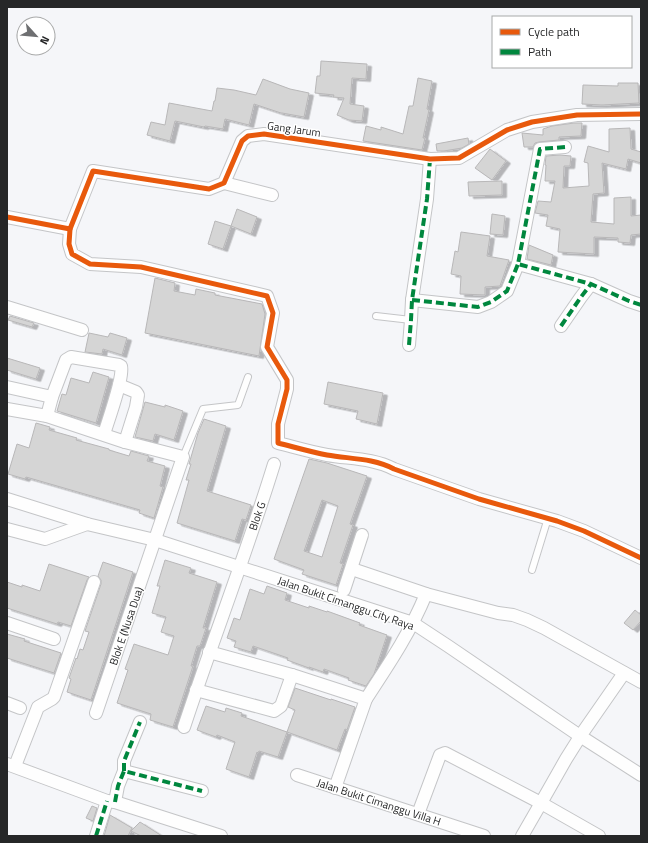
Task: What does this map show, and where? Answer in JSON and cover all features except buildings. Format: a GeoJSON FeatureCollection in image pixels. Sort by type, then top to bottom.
{"type":"FeatureCollection","features":[{"type":"Feature","properties":{"kind":"street","name":"Gang Jarum"},"geometry":{"type":"LineString","coordinates":[[224,183],[242,141],[248,136],[264,134],[430,159],[459,158],[507,130],[532,122],[577,115],[641,114]]}},
{"type":"Feature","properties":{"kind":"street"},"geometry":{"type":"LineString","coordinates":[[412,300],[478,307],[491,302],[506,291],[518,264],[540,149],[565,147]]}},
{"type":"Feature","properties":{"kind":"street"},"geometry":{"type":"LineString","coordinates":[[409,345],[412,300],[427,199],[430,159]]}},
{"type":"Feature","properties":{"kind":"street"},"geometry":{"type":"LineString","coordinates":[[272,194],[224,183],[209,189],[93,171],[70,229],[69,244],[72,254],[90,264],[141,267],[267,296],[273,313],[267,347],[286,380],[288,389],[278,424],[278,443],[326,455],[376,462],[478,498],[548,518],[584,531],[641,558]]}},
{"type":"Feature","properties":{"kind":"street"},"geometry":{"type":"LineString","coordinates":[[7,217],[70,229]]}},
{"type":"Feature","properties":{"kind":"street"},"geometry":{"type":"LineString","coordinates":[[518,264],[591,284],[641,305]]}},
{"type":"Feature","properties":{"kind":"street"},"geometry":{"type":"LineString","coordinates":[[561,326],[591,284]]}},
{"type":"Feature","properties":{"kind":"street"},"geometry":{"type":"LineString","coordinates":[[7,307],[82,330]]}},
{"type":"Feature","properties":{"kind":"street"},"geometry":{"type":"LineString","coordinates":[[47,416],[52,397],[66,360],[71,357],[119,365],[122,366],[119,385],[104,434]]}},
{"type":"Feature","properties":{"kind":"street"},"geometry":{"type":"LineString","coordinates":[[119,385],[136,392],[138,395],[136,407],[125,442]]}},
{"type":"Feature","properties":{"kind":"street"},"geometry":{"type":"LineString","coordinates":[[7,387],[52,397]]}},
{"type":"Feature","properties":{"kind":"street"},"geometry":{"type":"LineString","coordinates":[[7,409],[47,416],[125,442],[183,457]]}},
{"type":"Feature","properties":{"kind":"street","name":"Blok E (Nusa Dua)"},"geometry":{"type":"LineString","coordinates":[[96,713],[183,457]]}},
{"type":"Feature","properties":{"kind":"street","name":"Blok G"},"geometry":{"type":"LineString","coordinates":[[184,727],[274,464]]}},
{"type":"Feature","properties":{"kind":"street","name":"Jalan Bukit Cimanggu City Raya"},"geometry":{"type":"LineString","coordinates":[[7,499],[87,524],[155,540],[413,623],[580,736],[641,775]]}},
{"type":"Feature","properties":{"kind":"street"},"geometry":{"type":"LineString","coordinates":[[7,529],[46,538],[87,524]]}},
{"type":"Feature","properties":{"kind":"street"},"geometry":{"type":"LineString","coordinates":[[344,590],[362,534]]}},
{"type":"Feature","properties":{"kind":"street"},"geometry":{"type":"LineString","coordinates":[[352,569],[426,594],[498,613],[514,615],[527,620],[641,682]]}},
{"type":"Feature","properties":{"kind":"street"},"geometry":{"type":"LineString","coordinates":[[94,582],[54,697],[38,707],[11,765],[111,802],[221,836]]}},
{"type":"Feature","properties":{"kind":"street"},"geometry":{"type":"LineString","coordinates":[[335,788],[366,699],[404,640],[426,594]]}},
{"type":"Feature","properties":{"kind":"street"},"geometry":{"type":"LineString","coordinates":[[7,623],[54,639]]}},
{"type":"Feature","properties":{"kind":"street"},"geometry":{"type":"LineString","coordinates":[[209,652],[292,675],[366,699]]}},
{"type":"Feature","properties":{"kind":"street"},"geometry":{"type":"LineString","coordinates":[[522,836],[560,767],[624,673]]}},
{"type":"Feature","properties":{"kind":"street"},"geometry":{"type":"LineString","coordinates":[[196,690],[274,711],[281,706],[292,675]]}},
{"type":"Feature","properties":{"kind":"street"},"geometry":{"type":"LineString","coordinates":[[7,703],[20,708]]}},
{"type":"Feature","properties":{"kind":"street"},"geometry":{"type":"LineString","coordinates":[[96,836],[124,771],[124,760],[140,722]]}},
{"type":"Feature","properties":{"kind":"street"},"geometry":{"type":"LineString","coordinates":[[418,814],[440,755],[445,753],[541,803],[599,836]]}},
{"type":"Feature","properties":{"kind":"street"},"geometry":{"type":"LineString","coordinates":[[124,771],[202,791]]}},
{"type":"Feature","properties":{"kind":"street","name":"Jalan Bukit Cimanggu Villa H"},"geometry":{"type":"LineString","coordinates":[[297,775],[484,836]]}},
{"type":"Feature","properties":{"kind":"lane"},"geometry":{"type":"LineString","coordinates":[[376,316],[411,320]]}},
{"type":"Feature","properties":{"kind":"lane"},"geometry":{"type":"LineString","coordinates":[[183,457],[203,409],[238,406],[248,377]]}},
{"type":"Feature","properties":{"kind":"lane"},"geometry":{"type":"LineString","coordinates":[[532,570],[548,518]]}},
{"type":"Feature","properties":{"kind":"marked path"},"geometry":{"type":"LineString","coordinates":[[565,147],[540,149],[518,264],[591,284],[641,305]]}},
{"type":"Feature","properties":{"kind":"marked path"},"geometry":{"type":"LineString","coordinates":[[409,345],[412,300],[427,199],[430,159]]}},
{"type":"Feature","properties":{"kind":"marked path"},"geometry":{"type":"LineString","coordinates":[[412,300],[478,307],[491,302],[507,291],[518,264]]}},
{"type":"Feature","properties":{"kind":"marked path"},"geometry":{"type":"LineString","coordinates":[[561,326],[591,284]]}},
{"type":"Feature","properties":{"kind":"marked path"},"geometry":{"type":"LineString","coordinates":[[124,771],[124,761],[140,722]]}},
{"type":"Feature","properties":{"kind":"marked path"},"geometry":{"type":"LineString","coordinates":[[115,802],[118,786],[124,771],[202,791]]}},
{"type":"Feature","properties":{"kind":"marked path"},"geometry":{"type":"LineString","coordinates":[[96,836],[107,801]]}},
{"type":"Feature","properties":{"kind":"cycle path"},"geometry":{"type":"LineString","coordinates":[[7,217],[70,229],[93,171],[209,189],[224,183],[242,141],[248,136],[264,134],[430,159],[459,158],[507,130],[532,122],[577,115],[641,114]]}},
{"type":"Feature","properties":{"kind":"cycle path"},"geometry":{"type":"LineString","coordinates":[[70,229],[69,244],[72,254],[90,264],[141,267],[267,296],[273,313],[267,347],[287,380],[287,389],[278,424],[278,443],[327,455],[361,459],[386,465],[479,499],[557,521],[584,531],[641,558]]}}]}
